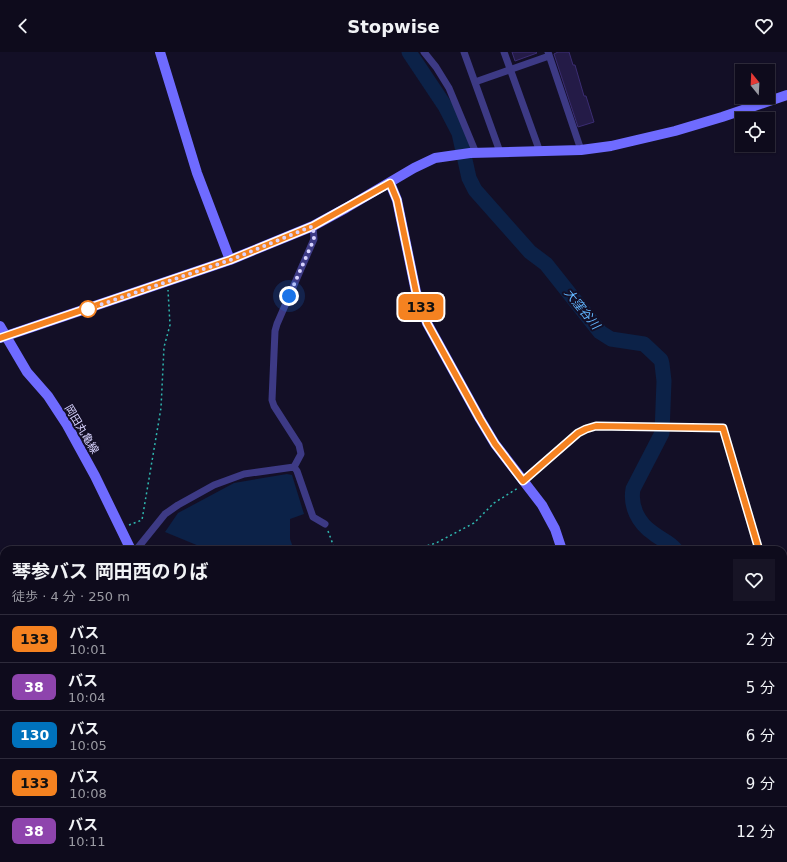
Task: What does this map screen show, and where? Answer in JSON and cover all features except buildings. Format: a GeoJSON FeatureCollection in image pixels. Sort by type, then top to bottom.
{"type":"FeatureCollection","features":[{"type":"Feature","properties":{"kind":"street"},"geometry":{"type":"LineString","coordinates":[[160,52],[197,173],[230,260]]}},
{"type":"Feature","properties":{"kind":"street"},"geometry":{"type":"LineString","coordinates":[[424,52],[436,66],[449,88],[469,153]]}},
{"type":"Feature","properties":{"kind":"street"},"geometry":{"type":"LineString","coordinates":[[464,52],[500,152]]}},
{"type":"Feature","properties":{"kind":"street"},"geometry":{"type":"LineString","coordinates":[[504,52],[540,152]]}},
{"type":"Feature","properties":{"kind":"street"},"geometry":{"type":"LineString","coordinates":[[475,82],[511,70],[548,54],[581,150]]}},
{"type":"Feature","properties":{"kind":"street"},"geometry":{"type":"LineString","coordinates":[[2,333],[167,282],[230,260],[313,226],[435,158],[469,153],[581,150],[611,146],[675,131],[787,95]]}},
{"type":"Feature","properties":{"kind":"street"},"geometry":{"type":"LineString","coordinates":[[390,183],[397,200],[416,292],[427,323],[495,444],[542,505],[555,529],[561,546]]}},
{"type":"Feature","properties":{"kind":"street"},"geometry":{"type":"LineString","coordinates":[[294,467],[301,454],[299,445],[274,406],[272,400],[275,332],[277,324],[314,239],[313,226]]}},
{"type":"Feature","properties":{"kind":"street","name":"岡田丸亀線"},"geometry":{"type":"LineString","coordinates":[[2,333],[28,372],[48,396],[66,424],[95,476],[129,546]]}},
{"type":"Feature","properties":{"kind":"street"},"geometry":{"type":"LineString","coordinates":[[524,482],[578,433],[596,426],[723,428],[758,546]]}},
{"type":"Feature","properties":{"kind":"street"},"geometry":{"type":"LineString","coordinates":[[294,467],[297,471],[313,517],[325,524]]}},
{"type":"Feature","properties":{"kind":"street"},"geometry":{"type":"LineString","coordinates":[[139,546],[165,514],[214,485],[244,474],[294,467]]}},
{"type":"Feature","properties":{"kind":"path"},"geometry":{"type":"LineString","coordinates":[[120,528],[142,520],[161,408],[164,347],[170,325],[167,282]]}},
{"type":"Feature","properties":{"kind":"path"},"geometry":{"type":"LineString","coordinates":[[426,546],[436,543],[474,523],[494,503],[524,482]]}},
{"type":"Feature","properties":{"kind":"path"},"geometry":{"type":"LineString","coordinates":[[325,524],[333,546]]}},
{"type":"Feature","properties":{"kind":"water"},"geometry":{"type":"Polygon","coordinates":[[[287,474],[292,475],[304,514],[290,519],[290,539],[293,546],[199,546],[165,532],[178,513],[234,483],[287,474]]]}},
{"type":"Feature","properties":{"kind":"waterway","name":"大窪谷川"},"geometry":{"type":"LineString","coordinates":[[409,52],[445,106],[459,133],[469,178],[475,190],[530,252],[546,264],[600,332],[611,339],[644,344],[661,360],[664,381],[662,433],[633,489],[632,495],[634,508],[639,519],[648,529],[672,546]]}},
{"type":"Feature","properties":{"kind":"bus line","name":"133"},"geometry":{"type":"LineString","coordinates":[[0,338],[5,335],[88,309],[230,260],[313,226],[390,183],[397,200],[416,292],[427,323],[495,444],[523,481],[578,433],[596,426],[723,428],[758,546]]}},
{"type":"Feature","properties":{"kind":"route"},"geometry":{"type":"LineString","coordinates":[[88,309],[230,260],[313,226],[314,239],[289,296]]}}]}
